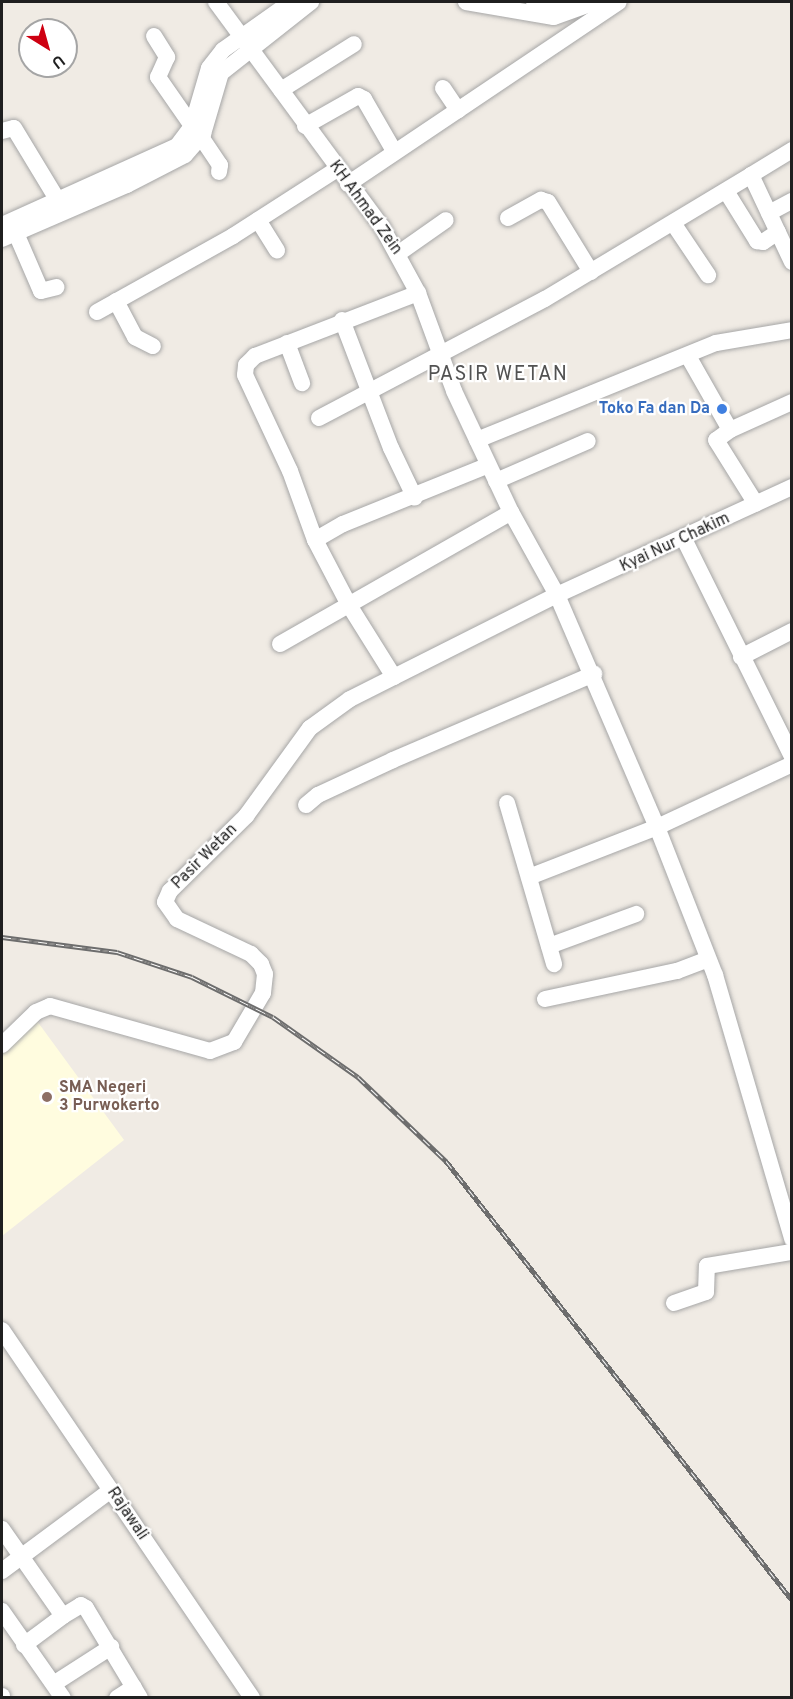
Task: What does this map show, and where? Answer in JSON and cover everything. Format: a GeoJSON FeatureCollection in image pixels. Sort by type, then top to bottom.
{"type":"FeatureCollection","features":[{"type":"Feature","properties":{"kind":"street","name":"KH Ahmad Zein"},"geometry":{"type":"LineString","coordinates":[[216,2],[336,170],[399,253],[418,293],[439,354],[477,440],[594,674],[657,827],[708,959],[792,1239]]}},
{"type":"Feature","properties":{"kind":"street"},"geometry":{"type":"LineString","coordinates":[[275,21],[291,2]]}},
{"type":"Feature","properties":{"kind":"street"},"geometry":{"type":"LineString","coordinates":[[9,228],[178,159],[197,131],[208,68],[223,50],[246,44],[275,21],[310,2]]}},
{"type":"Feature","properties":{"kind":"street"},"geometry":{"type":"LineString","coordinates":[[466,2],[554,17],[596,2]]}},
{"type":"Feature","properties":{"kind":"street"},"geometry":{"type":"LineString","coordinates":[[534,2],[547,5],[573,2]]}},
{"type":"Feature","properties":{"kind":"street"},"geometry":{"type":"LineString","coordinates":[[348,184],[619,2]]}},
{"type":"Feature","properties":{"kind":"street"},"geometry":{"type":"LineString","coordinates":[[154,36],[167,57],[158,77],[220,165],[219,172]]}},
{"type":"Feature","properties":{"kind":"street"},"geometry":{"type":"LineString","coordinates":[[281,90],[354,44]]}},
{"type":"Feature","properties":{"kind":"street"},"geometry":{"type":"LineString","coordinates":[[443,88],[458,110]]}},
{"type":"Feature","properties":{"kind":"street"},"geometry":{"type":"LineString","coordinates":[[305,126],[358,96],[364,99],[394,152]]}},
{"type":"Feature","properties":{"kind":"street"},"geometry":{"type":"LineString","coordinates":[[2,131],[14,128],[57,199]]}},
{"type":"Feature","properties":{"kind":"street"},"geometry":{"type":"LineString","coordinates":[[9,228],[57,199],[170,151],[197,131]]}},
{"type":"Feature","properties":{"kind":"street"},"geometry":{"type":"LineString","coordinates":[[319,418],[591,272],[792,150]]}},
{"type":"Feature","properties":{"kind":"street"},"geometry":{"type":"LineString","coordinates":[[97,312],[258,219],[336,170]]}},
{"type":"Feature","properties":{"kind":"street"},"geometry":{"type":"LineString","coordinates":[[751,175],[792,262]]}},
{"type":"Feature","properties":{"kind":"street"},"geometry":{"type":"LineString","coordinates":[[726,191],[759,242],[778,232]]}},
{"type":"Feature","properties":{"kind":"street"},"geometry":{"type":"LineString","coordinates":[[508,218],[541,200],[548,202],[591,272]]}},
{"type":"Feature","properties":{"kind":"street"},"geometry":{"type":"LineString","coordinates":[[768,213],[792,201]]}},
{"type":"Feature","properties":{"kind":"street"},"geometry":{"type":"LineString","coordinates":[[258,219],[277,251]]}},
{"type":"Feature","properties":{"kind":"street"},"geometry":{"type":"LineString","coordinates":[[399,253],[446,220]]}},
{"type":"Feature","properties":{"kind":"street"},"geometry":{"type":"LineString","coordinates":[[673,223],[708,275]]}},
{"type":"Feature","properties":{"kind":"street"},"geometry":{"type":"LineString","coordinates":[[9,228],[41,291],[57,287]]}},
{"type":"Feature","properties":{"kind":"street"},"geometry":{"type":"LineString","coordinates":[[394,677],[349,605],[315,540],[290,471],[245,375],[246,364],[255,356],[342,320],[418,293]]}},
{"type":"Feature","properties":{"kind":"street"},"geometry":{"type":"LineString","coordinates":[[116,301],[135,337],[153,346]]}},
{"type":"Feature","properties":{"kind":"street"},"geometry":{"type":"LineString","coordinates":[[342,320],[415,498]]}},
{"type":"Feature","properties":{"kind":"street"},"geometry":{"type":"LineString","coordinates":[[477,440],[743,335],[792,330]]}},
{"type":"Feature","properties":{"kind":"street"},"geometry":{"type":"LineString","coordinates":[[287,343],[302,383]]}},
{"type":"Feature","properties":{"kind":"street"},"geometry":{"type":"LineString","coordinates":[[688,356],[730,430]]}},
{"type":"Feature","properties":{"kind":"street"},"geometry":{"type":"LineString","coordinates":[[756,504],[716,440],[730,430],[792,402]]}},
{"type":"Feature","properties":{"kind":"street"},"geometry":{"type":"LineString","coordinates":[[315,540],[343,524],[588,441]]}},
{"type":"Feature","properties":{"kind":"street","name":"Kyai Nur Chakim"},"geometry":{"type":"LineString","coordinates":[[557,596],[792,487]]}},
{"type":"Feature","properties":{"kind":"street"},"geometry":{"type":"LineString","coordinates":[[280,644],[511,512]]}},
{"type":"Feature","properties":{"kind":"street"},"geometry":{"type":"LineString","coordinates":[[684,539],[792,757]]}},
{"type":"Feature","properties":{"kind":"street","name":"Pasir Wetan"},"geometry":{"type":"LineString","coordinates":[[2,1045],[36,1012],[50,1006],[210,1051],[234,1042],[264,993],[265,974],[261,964],[251,954],[177,918],[165,905],[167,897],[246,816],[310,728],[350,699],[557,596]]}},
{"type":"Feature","properties":{"kind":"street"},"geometry":{"type":"LineString","coordinates":[[741,657],[792,630]]}},
{"type":"Feature","properties":{"kind":"street"},"geometry":{"type":"LineString","coordinates":[[306,806],[318,795],[393,760],[594,674]]}},
{"type":"Feature","properties":{"kind":"street"},"geometry":{"type":"LineString","coordinates":[[529,877],[657,827],[792,764]]}},
{"type":"Feature","properties":{"kind":"street"},"geometry":{"type":"LineString","coordinates":[[507,803],[554,964]]}},
{"type":"Feature","properties":{"kind":"street"},"geometry":{"type":"LineString","coordinates":[[549,946],[636,914]]}},
{"type":"Feature","properties":{"kind":"street"},"geometry":{"type":"LineString","coordinates":[[545,999],[676,971],[708,959]]}},
{"type":"Feature","properties":{"kind":"street"},"geometry":{"type":"LineString","coordinates":[[674,1303],[706,1292],[706,1266],[792,1252]]}},
{"type":"Feature","properties":{"kind":"street","name":"Rajawali"},"geometry":{"type":"LineString","coordinates":[[2,1330],[252,1698]]}},
{"type":"Feature","properties":{"kind":"street"},"geometry":{"type":"LineString","coordinates":[[2,1571],[111,1490]]}},
{"type":"Feature","properties":{"kind":"street"},"geometry":{"type":"LineString","coordinates":[[2,1529],[63,1616]]}},
{"type":"Feature","properties":{"kind":"street"},"geometry":{"type":"LineString","coordinates":[[24,1645],[63,1616],[84,1606],[137,1692],[117,1698]]}},
{"type":"Feature","properties":{"kind":"street"},"geometry":{"type":"LineString","coordinates":[[2,1611],[24,1645],[59,1690],[111,1647]]}},
{"type":"Feature","properties":{"kind":"shaded area","name":"SMA Negeri 3 Purwokerto"},"geometry":{"type":"Polygon","coordinates":[[[37,1021],[124,1140],[2,1236],[2,1054],[37,1021]]]}},
{"type":"Feature","properties":{"kind":"railway"},"geometry":{"type":"LineString","coordinates":[[2,937],[117,952],[192,977],[273,1017],[358,1077],[446,1161],[792,1600]]}},
{"type":"Feature","properties":{"kind":"place","name":"Toko Fa dan Da"},"geometry":{"type":"Point","coordinates":[722,409]}},
{"type":"Feature","properties":{"kind":"place","name":"SMA Negeri 3 Purwokerto"},"geometry":{"type":"Point","coordinates":[47,1097]}},
{"type":"Feature","properties":{"kind":"district","name":"PASIR WETAN"},"geometry":{"type":"Point","coordinates":[498,375]}}]}
